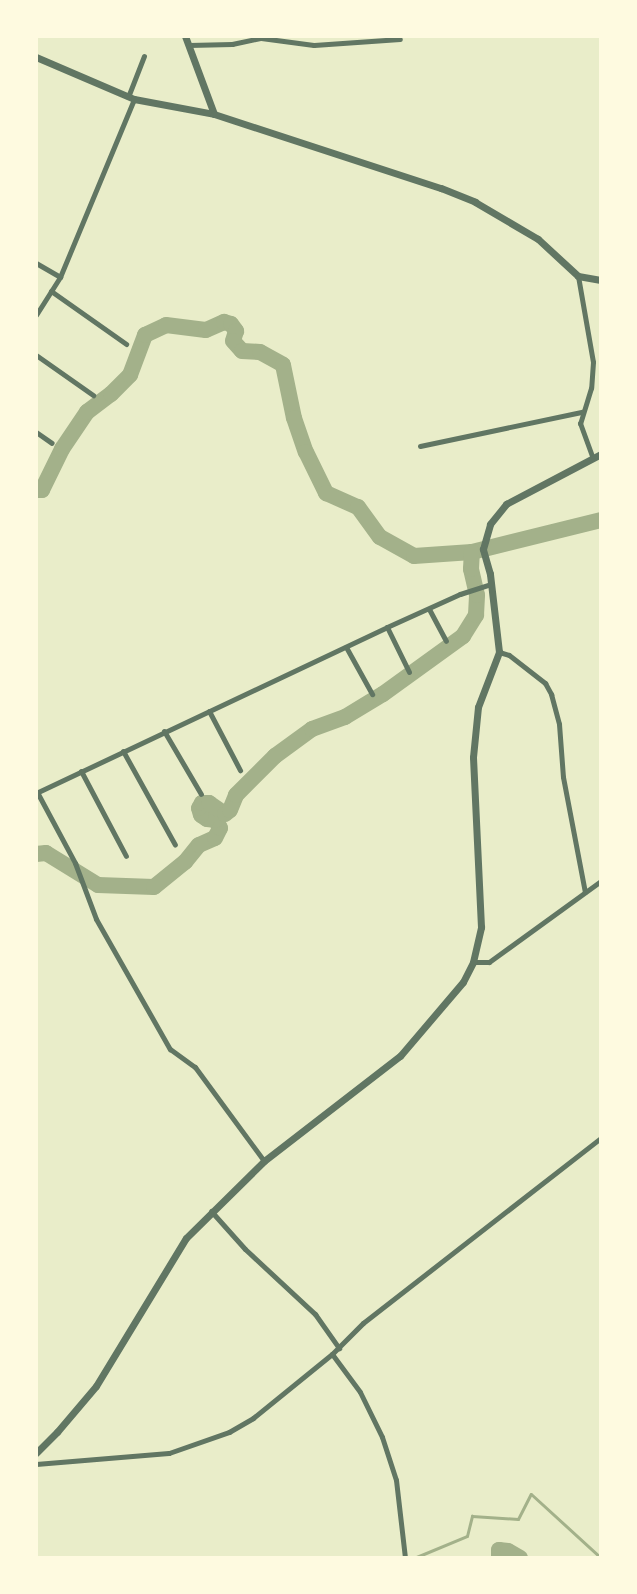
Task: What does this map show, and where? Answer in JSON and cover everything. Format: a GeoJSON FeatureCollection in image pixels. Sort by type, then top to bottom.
{"type":"FeatureCollection","features":[{"type":"Feature","properties":{"kind":"street"},"geometry":{"type":"LineString","coordinates":[[185,36],[214,114]]}},
{"type":"Feature","properties":{"kind":"street"},"geometry":{"type":"LineString","coordinates":[[189,45],[232,44],[261,38],[314,45],[400,39]]}},
{"type":"Feature","properties":{"kind":"street"},"geometry":{"type":"LineString","coordinates":[[36,315],[60,277],[131,98],[144,56]]}},
{"type":"Feature","properties":{"kind":"street"},"geometry":{"type":"LineString","coordinates":[[36,57],[131,98],[214,114],[434,185],[475,202],[538,239],[578,276],[601,280]]}},
{"type":"Feature","properties":{"kind":"street"},"geometry":{"type":"LineString","coordinates":[[36,263],[60,277]]}},
{"type":"Feature","properties":{"kind":"street"},"geometry":{"type":"LineString","coordinates":[[578,276],[593,362],[591,388],[580,423],[593,458]]}},
{"type":"Feature","properties":{"kind":"street"},"geometry":{"type":"LineString","coordinates":[[51,291],[126,344]]}},
{"type":"Feature","properties":{"kind":"street"},"geometry":{"type":"LineString","coordinates":[[36,356],[93,395]]}},
{"type":"Feature","properties":{"kind":"street"},"geometry":{"type":"LineString","coordinates":[[420,446],[582,412]]}},
{"type":"Feature","properties":{"kind":"street"},"geometry":{"type":"LineString","coordinates":[[36,432],[52,443]]}},
{"type":"Feature","properties":{"kind":"street"},"geometry":{"type":"LineString","coordinates":[[36,1453],[96,1386],[186,1238],[264,1161],[400,1056],[463,982],[473,962],[481,927],[473,757],[478,707],[499,652],[491,584],[483,549],[490,524],[506,504],[601,454]]}},
{"type":"Feature","properties":{"kind":"street"},"geometry":{"type":"LineString","coordinates":[[264,1161],[195,1067],[170,1049],[96,919],[75,862],[37,793],[387,627],[470,590],[491,584]]}},
{"type":"Feature","properties":{"kind":"street"},"geometry":{"type":"LineString","coordinates":[[429,609],[446,641]]}},
{"type":"Feature","properties":{"kind":"street"},"geometry":{"type":"LineString","coordinates":[[387,627],[409,672]]}},
{"type":"Feature","properties":{"kind":"street"},"geometry":{"type":"LineString","coordinates":[[345,647],[372,694]]}},
{"type":"Feature","properties":{"kind":"street"},"geometry":{"type":"LineString","coordinates":[[499,652],[509,655],[545,683],[551,694],[559,724],[562,777],[585,892]]}},
{"type":"Feature","properties":{"kind":"street"},"geometry":{"type":"LineString","coordinates":[[209,711],[240,770]]}},
{"type":"Feature","properties":{"kind":"street"},"geometry":{"type":"LineString","coordinates":[[164,731],[201,794]]}},
{"type":"Feature","properties":{"kind":"street"},"geometry":{"type":"LineString","coordinates":[[123,751],[175,845]]}},
{"type":"Feature","properties":{"kind":"street"},"geometry":{"type":"LineString","coordinates":[[81,771],[126,856]]}},
{"type":"Feature","properties":{"kind":"street"},"geometry":{"type":"LineString","coordinates":[[473,962],[489,962],[601,881]]}},
{"type":"Feature","properties":{"kind":"street"},"geometry":{"type":"LineString","coordinates":[[36,1464],[169,1453],[229,1432],[252,1418],[332,1354],[363,1323],[601,1138]]}},
{"type":"Feature","properties":{"kind":"street"},"geometry":{"type":"LineString","coordinates":[[212,1211],[252,1257],[315,1314],[339,1348]]}},
{"type":"Feature","properties":{"kind":"street"},"geometry":{"type":"LineString","coordinates":[[332,1354],[360,1392],[382,1437],[396,1480],[405,1558]]}},
{"type":"Feature","properties":{"kind":"waterway"},"geometry":{"type":"LineString","coordinates":[[36,490],[42,490],[62,449],[87,412],[111,394],[130,375],[145,335],[166,325],[206,330],[224,322],[231,324],[236,331],[233,341],[242,351],[260,352],[283,365],[294,418],[306,452],[326,493],[358,507],[380,537],[414,556],[472,552],[601,520]]}},
{"type":"Feature","properties":{"kind":"waterway"},"geometry":{"type":"LineString","coordinates":[[36,854],[46,853],[98,885],[154,887],[185,862],[199,845],[215,838],[220,828],[216,820],[207,819],[201,815],[199,808],[202,803],[209,803],[225,814],[230,810],[236,795],[275,756],[312,729],[345,717],[383,694],[463,636],[476,615],[477,595],[471,569],[472,552]]}},
{"type":"Feature","properties":{"kind":"waterway"},"geometry":{"type":"LineString","coordinates":[[414,1558],[467,1536],[472,1516],[518,1519],[531,1494],[601,1558]]}},
{"type":"Feature","properties":{"kind":"waterway"},"geometry":{"type":"LineString","coordinates":[[499,1558],[499,1550],[508,1551],[520,1558]]}}]}
